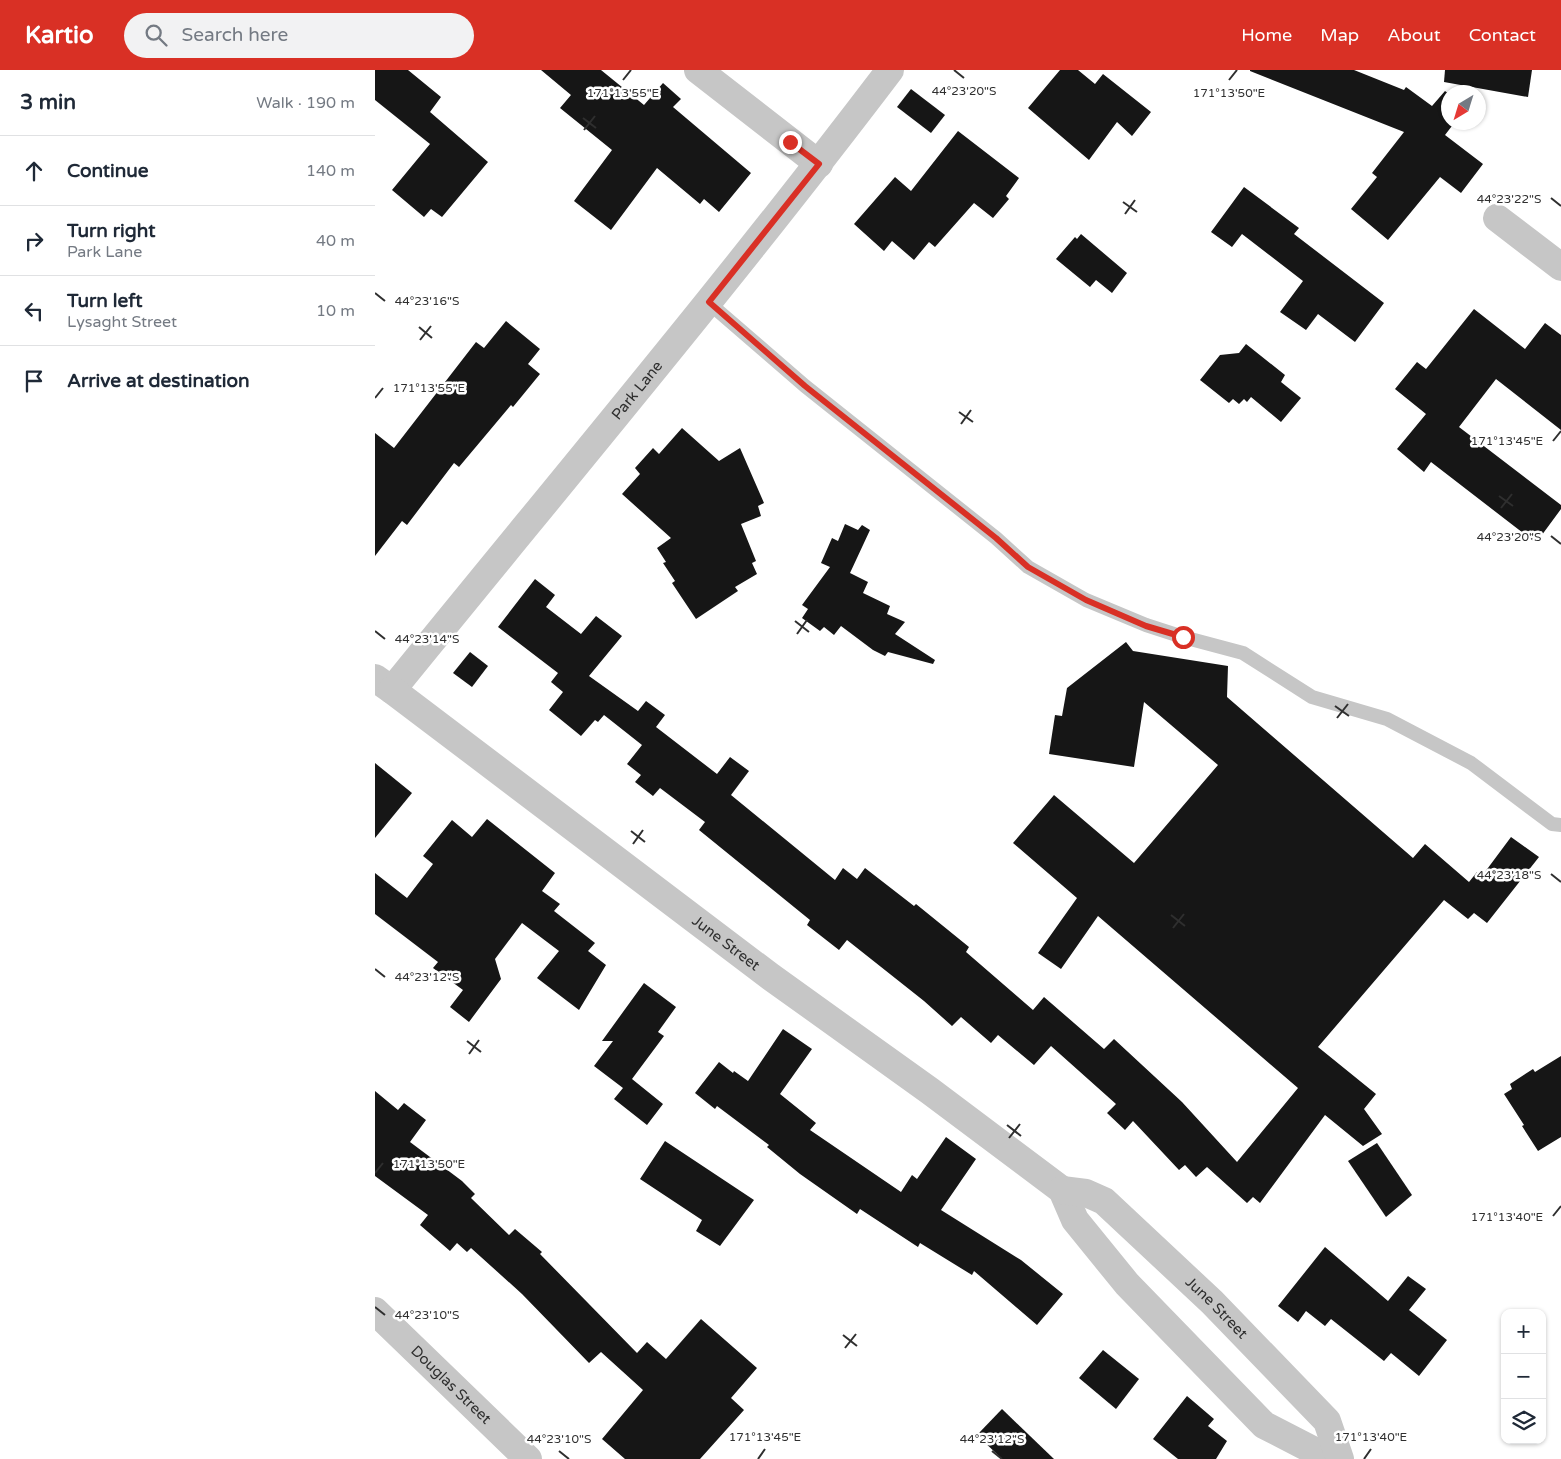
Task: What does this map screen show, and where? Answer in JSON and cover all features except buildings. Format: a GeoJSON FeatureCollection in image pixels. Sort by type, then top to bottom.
{"type":"FeatureCollection","features":[{"type":"Feature","properties":{"kind":"street"},"geometry":{"type":"LineString","coordinates":[[698,70],[819,164]]}},
{"type":"Feature","properties":{"kind":"street","name":"Park Lane"},"geometry":{"type":"LineString","coordinates":[[383,684],[709,302],[819,164],[890,70]]}},
{"type":"Feature","properties":{"kind":"street"},"geometry":{"type":"LineString","coordinates":[[1497,218],[1561,267]]}},
{"type":"Feature","properties":{"kind":"street","name":"June Street"},"geometry":{"type":"LineString","coordinates":[[383,684],[763,971],[930,1091],[1062,1190],[1075,1220],[1127,1284],[1264,1425],[1331,1459]]}},
{"type":"Feature","properties":{"kind":"street","name":"June Street"},"geometry":{"type":"LineString","coordinates":[[1062,1190],[1086,1193],[1104,1201],[1212,1302],[1327,1420],[1340,1459]]}},
{"type":"Feature","properties":{"kind":"street","name":"Douglas Street"},"geometry":{"type":"LineString","coordinates":[[375,1311],[528,1459]]}},
{"type":"Feature","properties":{"kind":"lane"},"geometry":{"type":"LineString","coordinates":[[709,302],[805,386],[996,538],[1028,567],[1086,600],[1146,626],[1243,653],[1312,697],[1387,719],[1471,763],[1552,824],[1561,825]]}},
{"type":"Feature","properties":{"kind":"route"},"geometry":{"type":"LineString","coordinates":[[790,142],[819,164],[709,302],[805,386],[996,538],[1028,567],[1086,600],[1146,626],[1183,637]]}}]}
